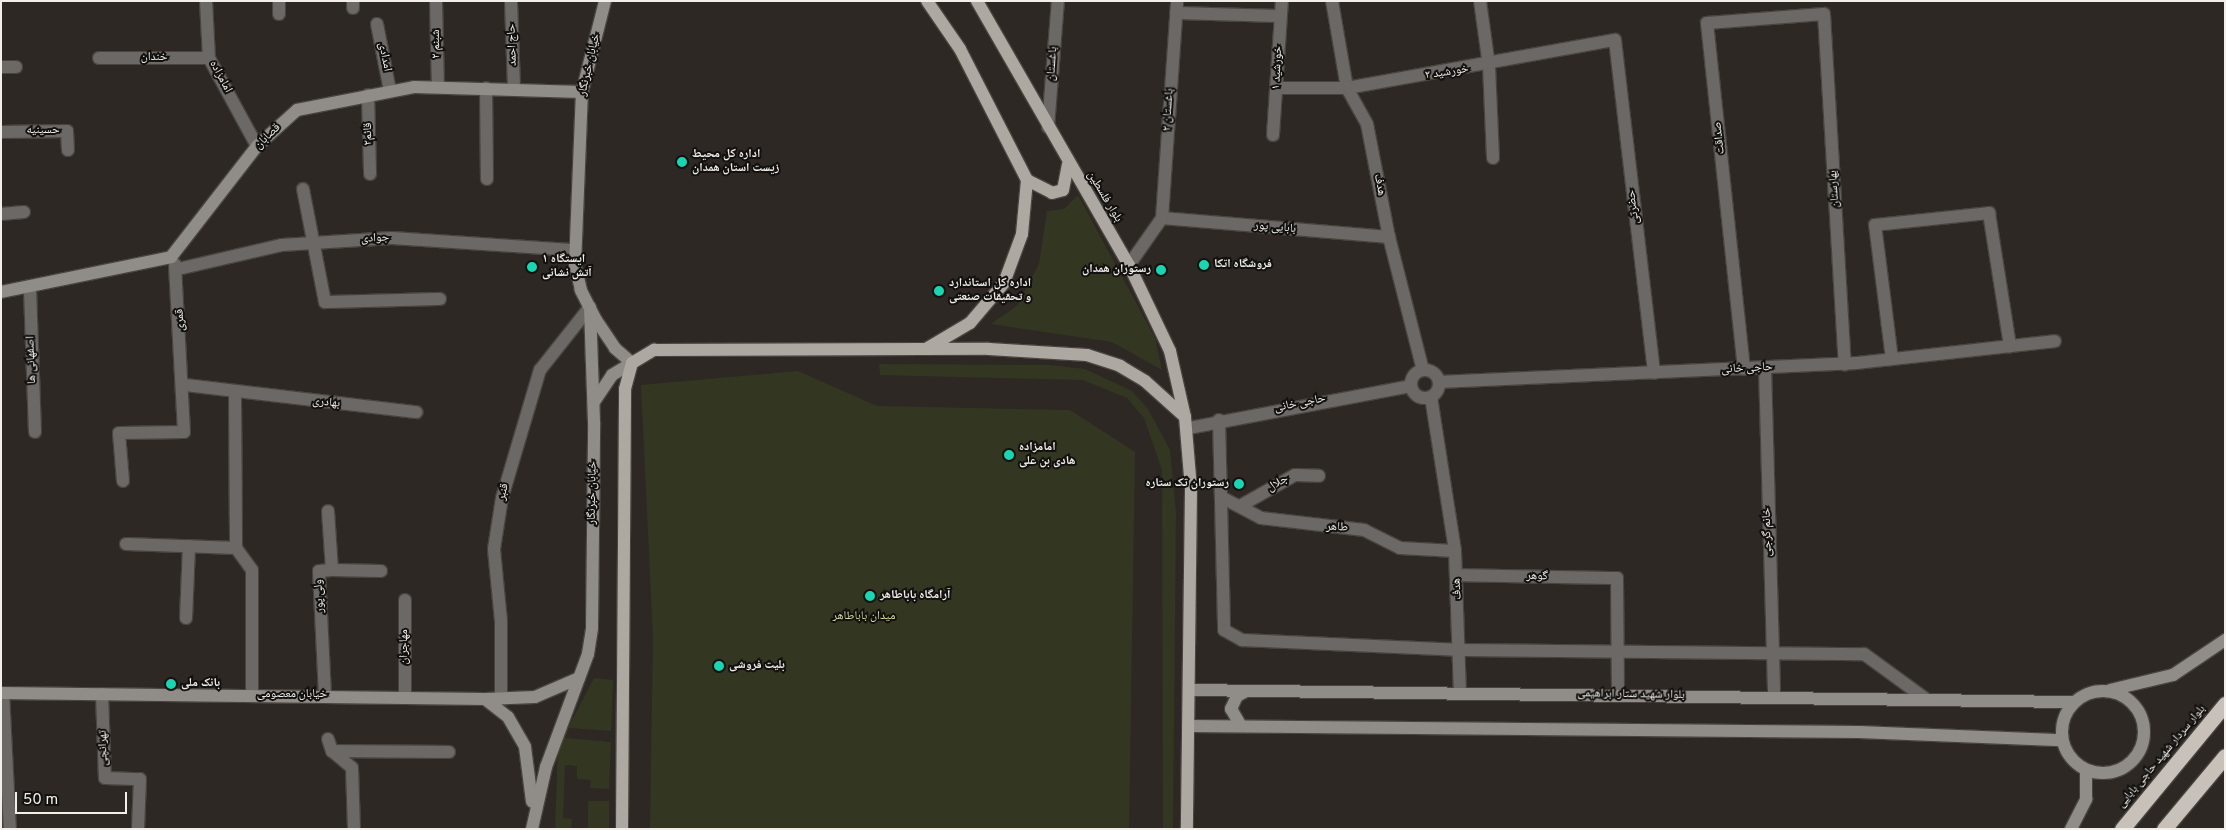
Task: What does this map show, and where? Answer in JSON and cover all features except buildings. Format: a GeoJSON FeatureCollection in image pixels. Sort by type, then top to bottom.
{"type":"FeatureCollection","features":[{"type":"Feature","properties":{"kind":"highway","name":"بلوار سردار شهید حاجی بابایی"},"geometry":{"type":"LineString","coordinates":[[2122,829],[2225,704]]}},
{"type":"Feature","properties":{"kind":"highway"},"geometry":{"type":"LineString","coordinates":[[2164,829],[2225,756]]}},
{"type":"Feature","properties":{"kind":"main road","name":"خیابان خبرنگار"},"geometry":{"type":"LineString","coordinates":[[605,1],[582,92],[575,250],[581,290],[615,348],[632,363]]}},
{"type":"Feature","properties":{"kind":"main road"},"geometry":{"type":"LineString","coordinates":[[925,349],[970,323],[1004,283],[1022,234],[1027,180],[960,48],[927,1]]}},
{"type":"Feature","properties":{"kind":"main road","name":"بلوار فلسطین"},"geometry":{"type":"LineString","coordinates":[[977,1],[1068,164],[1129,265],[1170,351],[1187,422]]}},
{"type":"Feature","properties":{"kind":"main road","name":"قصابان"},"geometry":{"type":"LineString","coordinates":[[172,257],[257,146],[297,110],[368,94],[438,86],[582,92]]}},
{"type":"Feature","properties":{"kind":"main road"},"geometry":{"type":"LineString","coordinates":[[1027,180],[1052,193],[1063,190],[1068,164]]}},
{"type":"Feature","properties":{"kind":"main road"},"geometry":{"type":"LineString","coordinates":[[1,292],[30,288],[172,257]]}},
{"type":"Feature","properties":{"kind":"main road","name":"خیابان خبرنگار"},"geometry":{"type":"LineString","coordinates":[[532,825],[546,767],[579,678],[592,628],[594,402],[590,307]]}},
{"type":"Feature","properties":{"kind":"main road"},"geometry":{"type":"LineString","coordinates":[[594,402],[612,375],[654,350],[925,349],[1087,355],[1145,381],[1187,422],[1189,690],[1187,829]]}},
{"type":"Feature","properties":{"kind":"main road"},"geometry":{"type":"LineString","coordinates":[[622,829],[625,388],[632,363]]}},
{"type":"Feature","properties":{"kind":"main road"},"geometry":{"type":"LineString","coordinates":[[2109,691],[2134,704],[2142,715],[2143,744],[2137,756],[2120,769],[2100,774],[2086,770],[2067,752],[2062,740],[2064,720],[2074,702],[2097,691],[2109,691],[2173,675],[2225,640]]}},
{"type":"Feature","properties":{"kind":"main road","name":"خیابان معصومی"},"geometry":{"type":"LineString","coordinates":[[2,693],[405,695],[485,699],[535,697],[579,678]]}},
{"type":"Feature","properties":{"kind":"main road","name":"بلوار شهید ستار ابراهیمی"},"geometry":{"type":"LineString","coordinates":[[1189,690],[1774,696],[2074,702]]}},
{"type":"Feature","properties":{"kind":"main road"},"geometry":{"type":"LineString","coordinates":[[1241,726],[1232,709],[1237,696],[1246,691]]}},
{"type":"Feature","properties":{"kind":"main road"},"geometry":{"type":"LineString","coordinates":[[485,699],[508,716],[525,747],[532,825]]}},
{"type":"Feature","properties":{"kind":"main road"},"geometry":{"type":"LineString","coordinates":[[1188,726],[1859,732],[2062,740]]}},
{"type":"Feature","properties":{"kind":"main road"},"geometry":{"type":"LineString","coordinates":[[2071,829],[2086,799],[2086,770]]}},
{"type":"Feature","properties":{"kind":"street","name":"امامزاده"},"geometry":{"type":"LineString","coordinates":[[206,1],[209,58],[257,146]]}},
{"type":"Feature","properties":{"kind":"street","name":"شبنم ۲"},"geometry":{"type":"LineString","coordinates":[[436,1],[438,86]]}},
{"type":"Feature","properties":{"kind":"street","name":"حاج احمد"},"geometry":{"type":"LineString","coordinates":[[511,1],[514,89]]}},
{"type":"Feature","properties":{"kind":"street","name":"باغستان"},"geometry":{"type":"LineString","coordinates":[[1048,127],[1058,1]]}},
{"type":"Feature","properties":{"kind":"street","name":"خورشید ۱"},"geometry":{"type":"LineString","coordinates":[[1273,135],[1278,88],[1282,1]]}},
{"type":"Feature","properties":{"kind":"street","name":"هدف"},"geometry":{"type":"LineString","coordinates":[[1332,1],[1347,88],[1367,124],[1389,237],[1423,370]]}},
{"type":"Feature","properties":{"kind":"street"},"geometry":{"type":"LineString","coordinates":[[1480,1],[1489,66],[1493,158]]}},
{"type":"Feature","properties":{"kind":"street"},"geometry":{"type":"LineString","coordinates":[[1177,7],[1280,16]]}},
{"type":"Feature","properties":{"kind":"street","name":"باغستان ۲"},"geometry":{"type":"LineString","coordinates":[[1162,218],[1177,7]]}},
{"type":"Feature","properties":{"kind":"street","name":"بهارستان"},"geometry":{"type":"LineString","coordinates":[[1824,14],[1845,364]]}},
{"type":"Feature","properties":{"kind":"street","name":"صداقت"},"geometry":{"type":"LineString","coordinates":[[1744,369],[1707,23],[1824,14]]}},
{"type":"Feature","properties":{"kind":"street","name":"امدادی"},"geometry":{"type":"LineString","coordinates":[[377,24],[390,91]]}},
{"type":"Feature","properties":{"kind":"street","name":"خورشید ۲"},"geometry":{"type":"LineString","coordinates":[[1278,88],[1347,88],[1489,66],[1615,40]]}},
{"type":"Feature","properties":{"kind":"street","name":"حضرتی"},"geometry":{"type":"LineString","coordinates":[[1615,40],[1654,373]]}},
{"type":"Feature","properties":{"kind":"street","name":"خندان"},"geometry":{"type":"LineString","coordinates":[[99,58],[209,58]]}},
{"type":"Feature","properties":{"kind":"street"},"geometry":{"type":"LineString","coordinates":[[1,67],[16,67]]}},
{"type":"Feature","properties":{"kind":"street"},"geometry":{"type":"LineString","coordinates":[[486,88],[487,178]]}},
{"type":"Feature","properties":{"kind":"street","name":"قائم۲"},"geometry":{"type":"LineString","coordinates":[[368,94],[370,174]]}},
{"type":"Feature","properties":{"kind":"street","name":"حسینیه"},"geometry":{"type":"LineString","coordinates":[[1,132],[67,131],[68,150]]}},
{"type":"Feature","properties":{"kind":"street"},"geometry":{"type":"LineString","coordinates":[[304,189],[325,302],[440,299]]}},
{"type":"Feature","properties":{"kind":"street"},"geometry":{"type":"LineString","coordinates":[[1,214],[24,212]]}},
{"type":"Feature","properties":{"kind":"street"},"geometry":{"type":"LineString","coordinates":[[1892,359],[1875,225],[1989,213],[2010,346]]}},
{"type":"Feature","properties":{"kind":"street"},"geometry":{"type":"LineString","coordinates":[[1129,265],[1162,218]]}},
{"type":"Feature","properties":{"kind":"street","name":"بابایی پور"},"geometry":{"type":"LineString","coordinates":[[1162,218],[1389,237]]}},
{"type":"Feature","properties":{"kind":"street","name":"جوادی"},"geometry":{"type":"LineString","coordinates":[[178,270],[282,245],[392,238],[575,250]]}},
{"type":"Feature","properties":{"kind":"street","name":"قمری"},"geometry":{"type":"LineString","coordinates":[[123,481],[119,433],[184,432],[185,384],[178,270],[172,257]]}},
{"type":"Feature","properties":{"kind":"street","name":"اصفهانی ها"},"geometry":{"type":"LineString","coordinates":[[30,288],[35,432]]}},
{"type":"Feature","properties":{"kind":"street","name":"قنبر"},"geometry":{"type":"LineString","coordinates":[[501,698],[501,621],[494,549],[502,498],[540,370],[590,307]]}},
{"type":"Feature","properties":{"kind":"street","name":"حاجی خانی"},"geometry":{"type":"LineString","coordinates":[[1439,382],[1845,364],[2055,341]]}},
{"type":"Feature","properties":{"kind":"street","name":"خانم گرجی"},"geometry":{"type":"LineString","coordinates":[[1765,368],[1771,651],[1774,696]]}},
{"type":"Feature","properties":{"kind":"street"},"geometry":{"type":"LineString","coordinates":[[1423,370],[1431,371],[1439,382],[1431,397],[1418,396],[1412,386],[1412,379],[1423,370]]}},
{"type":"Feature","properties":{"kind":"street","name":"بهادری"},"geometry":{"type":"LineString","coordinates":[[185,384],[235,394],[416,412]]}},
{"type":"Feature","properties":{"kind":"street","name":"حاجی خانی"},"geometry":{"type":"LineString","coordinates":[[1187,422],[1219,420],[1412,386]]}},
{"type":"Feature","properties":{"kind":"street"},"geometry":{"type":"LineString","coordinates":[[235,394],[236,548],[252,570],[252,695]]}},
{"type":"Feature","properties":{"kind":"street","name":"هدف"},"geometry":{"type":"LineString","coordinates":[[1431,397],[1457,575],[1462,650],[1460,693]]}},
{"type":"Feature","properties":{"kind":"street"},"geometry":{"type":"LineString","coordinates":[[1219,420],[1224,630],[1242,640],[1462,650],[1771,651],[1864,654],[1926,699]]}},
{"type":"Feature","properties":{"kind":"street","name":"جلال"},"geometry":{"type":"LineString","coordinates":[[1240,506],[1295,474],[1319,476]]}},
{"type":"Feature","properties":{"kind":"street","name":"طاهر"},"geometry":{"type":"LineString","coordinates":[[1221,497],[1261,518],[1364,530],[1400,548],[1454,551]]}},
{"type":"Feature","properties":{"kind":"street","name":"ولی پور"},"geometry":{"type":"LineString","coordinates":[[325,695],[319,571],[332,570],[328,510]]}},
{"type":"Feature","properties":{"kind":"street"},"geometry":{"type":"LineString","coordinates":[[126,544],[236,548]]}},
{"type":"Feature","properties":{"kind":"street"},"geometry":{"type":"LineString","coordinates":[[186,618],[189,546]]}},
{"type":"Feature","properties":{"kind":"street"},"geometry":{"type":"LineString","coordinates":[[332,570],[381,571]]}},
{"type":"Feature","properties":{"kind":"street","name":"گوهر"},"geometry":{"type":"LineString","coordinates":[[1457,575],[1617,578],[1617,650]]}},
{"type":"Feature","properties":{"kind":"street","name":"مهاجران"},"geometry":{"type":"LineString","coordinates":[[405,600],[405,695]]}},
{"type":"Feature","properties":{"kind":"street"},"geometry":{"type":"LineString","coordinates":[[1617,650],[1618,694]]}},
{"type":"Feature","properties":{"kind":"street"},"geometry":{"type":"LineString","coordinates":[[2,693],[10,829]]}},
{"type":"Feature","properties":{"kind":"street","name":"تهرانچی"},"geometry":{"type":"LineString","coordinates":[[102,694],[105,778],[140,779],[138,829]]}},
{"type":"Feature","properties":{"kind":"street"},"geometry":{"type":"LineString","coordinates":[[354,829],[352,768],[330,745],[449,752]]}},
{"type":"Feature","properties":{"kind":"green space"},"geometry":{"type":"Polygon","coordinates":[[[1078,195],[1155,338],[1162,370],[1112,342],[991,324],[1018,305],[1039,264],[1047,211],[1064,209],[1078,195]]]}},
{"type":"Feature","properties":{"kind":"green space"},"geometry":{"type":"Polygon","coordinates":[[[879,364],[1050,365],[1085,369],[1132,391],[1148,409],[1170,450],[1176,512],[1173,829],[1163,829],[1162,470],[1144,418],[1127,398],[1083,380],[880,375],[879,364]]]}},
{"type":"Feature","properties":{"kind":"green space","name":"میدان باباطاهر"},"geometry":{"type":"Polygon","coordinates":[[[798,371],[877,406],[1070,410],[1135,452],[1129,829],[650,829],[653,637],[641,385],[798,371]]]}},
{"type":"Feature","properties":{"kind":"green space"},"geometry":{"type":"Polygon","coordinates":[[[594,678],[613,680],[611,731],[569,728],[565,738],[611,742],[609,789],[590,788],[591,780],[577,779],[577,766],[565,765],[563,818],[572,819],[571,829],[555,829],[558,747],[594,678]]]}},
{"type":"Feature","properties":{"kind":"green space"},"geometry":{"type":"Polygon","coordinates":[[[588,801],[609,801],[609,829],[588,829],[588,801]]]}},
{"type":"Feature","properties":{"kind":"place","name":"اداره کل محیط زیست استان همدان"},"geometry":{"type":"Point","coordinates":[682,162]}},
{"type":"Feature","properties":{"kind":"place","name":"فروشگاه اتکا"},"geometry":{"type":"Point","coordinates":[1204,265]}},
{"type":"Feature","properties":{"kind":"place","name":"ایستگاه ۱ آتش نشانی"},"geometry":{"type":"Point","coordinates":[532,267]}},
{"type":"Feature","properties":{"kind":"place","name":"رستوران همدان"},"geometry":{"type":"Point","coordinates":[1161,270]}},
{"type":"Feature","properties":{"kind":"place","name":"اداره کل استاندارد و تحقیقات صنعتی"},"geometry":{"type":"Point","coordinates":[939,291]}},
{"type":"Feature","properties":{"kind":"place","name":"امامزاده هادی بن علی"},"geometry":{"type":"Point","coordinates":[1009,455]}},
{"type":"Feature","properties":{"kind":"place","name":"رستوران تک ستاره"},"geometry":{"type":"Point","coordinates":[1239,484]}},
{"type":"Feature","properties":{"kind":"place","name":"آرامگاه باباطاهر"},"geometry":{"type":"Point","coordinates":[870,596]}},
{"type":"Feature","properties":{"kind":"place","name":"بلیت فروشی"},"geometry":{"type":"Point","coordinates":[719,666]}},
{"type":"Feature","properties":{"kind":"place","name":"بانک ملی"},"geometry":{"type":"Point","coordinates":[171,684]}}]}
